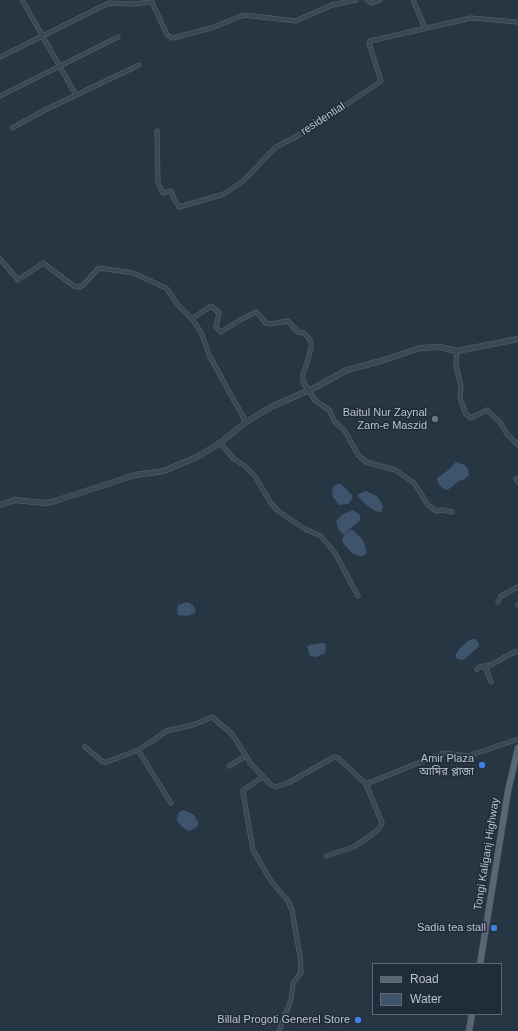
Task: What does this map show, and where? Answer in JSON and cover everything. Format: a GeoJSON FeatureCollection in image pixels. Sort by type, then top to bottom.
{"type":"FeatureCollection","features":[{"type":"Feature","properties":{"kind":"main road","name":"Tongi Kaliganj Highway"},"geometry":{"type":"LineString","coordinates":[[480,963],[508,790],[518,748]]}},
{"type":"Feature","properties":{"kind":"main road"},"geometry":{"type":"LineString","coordinates":[[469,1031],[472,1015]]}},
{"type":"Feature","properties":{"kind":"street"},"geometry":{"type":"LineString","coordinates":[[22,0],[41,36],[76,95]]}},
{"type":"Feature","properties":{"kind":"street"},"geometry":{"type":"LineString","coordinates":[[0,57],[109,3],[133,4],[152,2],[167,35],[173,38],[211,28],[244,16],[296,20],[332,5],[356,0]]}},
{"type":"Feature","properties":{"kind":"street"},"geometry":{"type":"LineString","coordinates":[[367,0],[372,3],[380,0]]}},
{"type":"Feature","properties":{"kind":"street"},"geometry":{"type":"LineString","coordinates":[[413,0],[425,28]]}},
{"type":"Feature","properties":{"kind":"street","name":"residential"},"geometry":{"type":"LineString","coordinates":[[157,131],[158,184],[163,193],[171,191],[179,207],[224,194],[243,181],[276,147],[305,132],[381,81],[369,43],[370,42],[471,18],[518,22]]}},
{"type":"Feature","properties":{"kind":"street"},"geometry":{"type":"LineString","coordinates":[[0,96],[118,37]]}},
{"type":"Feature","properties":{"kind":"street"},"geometry":{"type":"LineString","coordinates":[[12,128],[45,110],[139,65]]}},
{"type":"Feature","properties":{"kind":"street"},"geometry":{"type":"LineString","coordinates":[[0,260],[18,280],[43,263],[74,286],[79,287],[84,285],[98,268],[133,273],[166,288],[178,305],[192,319],[202,335],[213,364],[246,422]]}},
{"type":"Feature","properties":{"kind":"street"},"geometry":{"type":"LineString","coordinates":[[192,319],[212,306],[219,313],[216,327],[221,332],[256,312],[266,323],[270,324],[288,321],[298,332],[304,333],[311,342],[311,347],[303,374],[303,382],[315,400],[330,411],[334,421],[345,431],[358,455],[366,462],[395,470],[414,483],[428,505],[436,511],[441,510],[452,512]]}},
{"type":"Feature","properties":{"kind":"street"},"geometry":{"type":"LineString","coordinates":[[0,505],[15,500],[45,503],[64,499],[135,475],[164,471],[197,458],[220,444],[246,422],[271,407],[309,390],[347,370],[382,362],[420,348],[439,347],[457,351],[518,339]]}},
{"type":"Feature","properties":{"kind":"street"},"geometry":{"type":"LineString","coordinates":[[457,351],[456,364],[461,387],[460,398],[466,414],[471,418],[487,410],[500,422],[507,434],[518,445]]}},
{"type":"Feature","properties":{"kind":"street"},"geometry":{"type":"LineString","coordinates":[[220,444],[234,459],[246,467],[254,476],[270,502],[278,510],[305,529],[321,536],[335,553],[358,596]]}},
{"type":"Feature","properties":{"kind":"street"},"geometry":{"type":"LineString","coordinates":[[518,478],[516,479],[518,482]]}},
{"type":"Feature","properties":{"kind":"street"},"geometry":{"type":"LineString","coordinates":[[498,602],[501,596],[518,587]]}},
{"type":"Feature","properties":{"kind":"street"},"geometry":{"type":"LineString","coordinates":[[477,669],[489,665],[514,652],[518,652]]}},
{"type":"Feature","properties":{"kind":"street"},"geometry":{"type":"LineString","coordinates":[[489,665],[486,669],[491,682]]}},
{"type":"Feature","properties":{"kind":"street"},"geometry":{"type":"LineString","coordinates":[[85,747],[105,763],[138,750],[166,731],[193,725],[212,717],[232,734],[262,777],[271,785],[276,786],[288,783],[334,757],[338,758],[366,784],[370,790],[382,823],[379,829],[366,840],[353,847],[334,852],[326,856]]}},
{"type":"Feature","properties":{"kind":"street"},"geometry":{"type":"LineString","coordinates":[[366,784],[443,753],[468,756],[518,739]]}},
{"type":"Feature","properties":{"kind":"street"},"geometry":{"type":"LineString","coordinates":[[138,750],[171,803]]}},
{"type":"Feature","properties":{"kind":"street"},"geometry":{"type":"LineString","coordinates":[[229,766],[246,756]]}},
{"type":"Feature","properties":{"kind":"street"},"geometry":{"type":"LineString","coordinates":[[262,777],[243,790],[253,850],[271,881],[288,901],[292,910],[300,956],[301,973],[293,983],[291,1000],[279,1031]]}},
{"type":"Feature","properties":{"kind":"water"},"geometry":{"type":"Polygon","coordinates":[[[456,462],[465,465],[468,469],[469,475],[449,489],[445,490],[438,484],[437,478],[456,462]]]}},
{"type":"Feature","properties":{"kind":"water"},"geometry":{"type":"Polygon","coordinates":[[[341,484],[352,495],[352,499],[348,504],[339,505],[333,497],[332,490],[334,486],[341,484]]]}},
{"type":"Feature","properties":{"kind":"water"},"geometry":{"type":"Polygon","coordinates":[[[366,491],[377,496],[383,507],[381,512],[375,511],[363,502],[357,495],[366,491]]]}},
{"type":"Feature","properties":{"kind":"water"},"geometry":{"type":"Polygon","coordinates":[[[353,510],[360,515],[360,520],[345,534],[342,534],[336,521],[343,514],[353,510]]]}},
{"type":"Feature","properties":{"kind":"water"},"geometry":{"type":"Polygon","coordinates":[[[353,530],[363,540],[367,552],[363,556],[352,553],[343,543],[342,540],[344,535],[353,530]]]}},
{"type":"Feature","properties":{"kind":"water"},"geometry":{"type":"Polygon","coordinates":[[[187,602],[193,605],[196,611],[195,613],[187,616],[178,615],[178,605],[187,602]]]}},
{"type":"Feature","properties":{"kind":"water"},"geometry":{"type":"Polygon","coordinates":[[[472,639],[477,641],[479,645],[478,647],[465,659],[461,660],[456,658],[456,654],[460,648],[472,639]]]}},
{"type":"Feature","properties":{"kind":"water"},"geometry":{"type":"Polygon","coordinates":[[[324,643],[326,647],[325,653],[316,657],[310,656],[307,647],[309,645],[324,643]]]}},
{"type":"Feature","properties":{"kind":"water"},"geometry":{"type":"Polygon","coordinates":[[[183,810],[194,815],[198,822],[198,826],[192,830],[188,831],[177,821],[178,813],[183,810]]]}},
{"type":"Feature","properties":{"kind":"place","name":"Baitul Nur Zaynal Zam-e Maszid"},"geometry":{"type":"Point","coordinates":[435,419]}},
{"type":"Feature","properties":{"kind":"place","name":"Amir Plaza আমির প্লাজা"},"geometry":{"type":"Point","coordinates":[482,765]}},
{"type":"Feature","properties":{"kind":"place","name":"Sadia tea stall"},"geometry":{"type":"Point","coordinates":[494,928]}},
{"type":"Feature","properties":{"kind":"place","name":"Billal Progoti Generel Store"},"geometry":{"type":"Point","coordinates":[358,1020]}}]}
